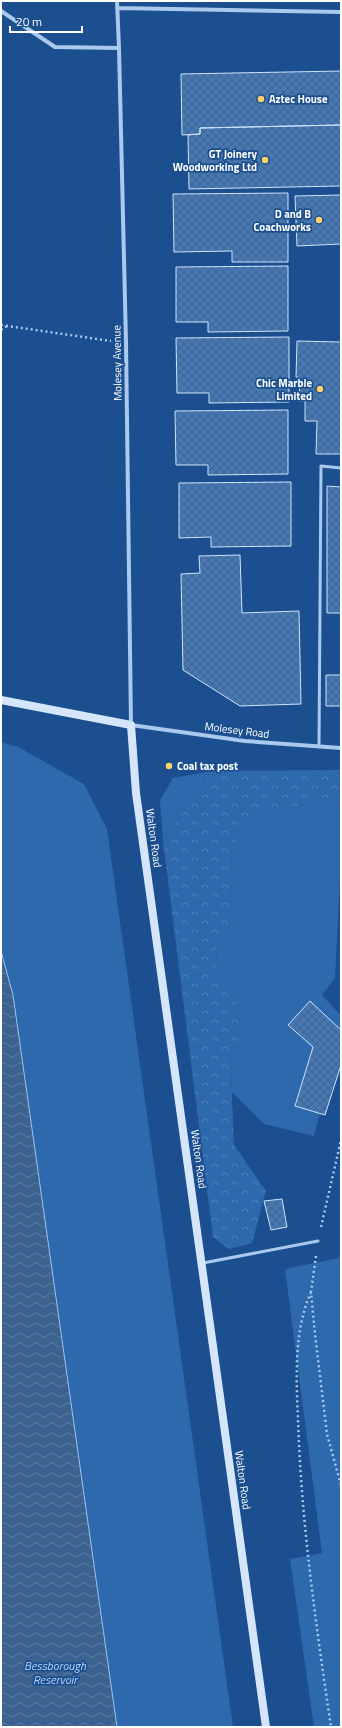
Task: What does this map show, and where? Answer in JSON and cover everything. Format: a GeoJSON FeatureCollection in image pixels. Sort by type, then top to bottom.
{"type":"FeatureCollection","features":[{"type":"Feature","properties":{"kind":"main road"},"geometry":{"type":"LineString","coordinates":[[1,700],[131,724]]}},
{"type":"Feature","properties":{"kind":"main road","name":"Walton Road"},"geometry":{"type":"LineString","coordinates":[[131,724],[136,793],[266,1727]]}},
{"type":"Feature","properties":{"kind":"street","name":"Molesey Avenue"},"geometry":{"type":"LineString","coordinates":[[117,1],[126,343],[131,724]]}},
{"type":"Feature","properties":{"kind":"street"},"geometry":{"type":"LineString","coordinates":[[117,8],[341,12]]}},
{"type":"Feature","properties":{"kind":"street"},"geometry":{"type":"LineString","coordinates":[[1,11],[55,47],[119,48]]}},
{"type":"Feature","properties":{"kind":"street","name":"Molesey Road"},"geometry":{"type":"LineString","coordinates":[[131,724],[245,741],[341,748]]}},
{"type":"Feature","properties":{"kind":"lane"},"geometry":{"type":"LineString","coordinates":[[319,747],[321,466],[341,468]]}},
{"type":"Feature","properties":{"kind":"lane"},"geometry":{"type":"LineString","coordinates":[[202,1263],[318,1241]]}},
{"type":"Feature","properties":{"kind":"path"},"geometry":{"type":"LineString","coordinates":[[1,325],[126,343]]}},
{"type":"Feature","properties":{"kind":"path"},"geometry":{"type":"LineString","coordinates":[[1,330],[7,326]]}},
{"type":"Feature","properties":{"kind":"path"},"geometry":{"type":"LineString","coordinates":[[341,1140],[318,1241],[311,1292],[327,1434],[341,1485]]}},
{"type":"Feature","properties":{"kind":"path"},"geometry":{"type":"LineString","coordinates":[[311,1292],[304,1307],[298,1346],[297,1399],[299,1451],[305,1522],[319,1645],[331,1727]]}},
{"type":"Feature","properties":{"kind":"green space"},"geometry":{"type":"Polygon","coordinates":[[[1,742],[18,747],[84,784],[107,829],[233,1727],[117,1727],[13,995],[1,951],[1,742]]]}},
{"type":"Feature","properties":{"kind":"green space"},"geometry":{"type":"Polygon","coordinates":[[[341,770],[341,801],[255,811],[232,847],[229,934],[216,943],[217,973],[236,994],[243,1040],[230,1050],[234,1145],[266,1191],[252,1243],[229,1249],[213,1237],[163,841],[212,771],[341,770]]]}},
{"type":"Feature","properties":{"kind":"green space"},"geometry":{"type":"Polygon","coordinates":[[[212,771],[163,841],[160,800],[173,778],[212,771]]]}},
{"type":"Feature","properties":{"kind":"green space"},"geometry":{"type":"Polygon","coordinates":[[[341,801],[341,858],[335,978],[322,995],[341,1016],[341,1028],[314,1136],[264,1124],[232,1092],[230,1050],[236,994],[217,973],[216,943],[229,934],[232,847],[254,811],[341,801]]]}},
{"type":"Feature","properties":{"kind":"green space"},"geometry":{"type":"Polygon","coordinates":[[[341,1245],[341,1727],[314,1727],[290,1559],[322,1553],[285,1269],[339,1258],[341,1245]]]}},
{"type":"Feature","properties":{"kind":"water","name":"Bessborough Reservoir"},"geometry":{"type":"Polygon","coordinates":[[[1,951],[13,995],[117,1727],[1,1727],[1,951]]]}},
{"type":"Feature","properties":{"kind":"building","name":"Aztec House"},"geometry":{"type":"Polygon","coordinates":[[[341,71],[341,125],[200,128],[200,134],[182,135],[181,74],[341,71]]]}},
{"type":"Feature","properties":{"kind":"building","name":"GT Joinery Woodworking Ltd"},"geometry":{"type":"Polygon","coordinates":[[[341,125],[341,186],[189,189],[188,135],[200,134],[200,128],[341,125]]]}},
{"type":"Feature","properties":{"kind":"building"},"geometry":{"type":"Polygon","coordinates":[[[288,193],[288,262],[232,262],[232,251],[174,252],[173,194],[288,193]]]}},
{"type":"Feature","properties":{"kind":"building","name":"D and B Coachworks"},"geometry":{"type":"Polygon","coordinates":[[[341,195],[341,244],[297,246],[295,196],[341,195]]]}},
{"type":"Feature","properties":{"kind":"building"},"geometry":{"type":"Polygon","coordinates":[[[288,266],[288,331],[208,332],[208,322],[176,322],[176,267],[288,266]]]}},
{"type":"Feature","properties":{"kind":"building"},"geometry":{"type":"Polygon","coordinates":[[[289,337],[289,402],[209,403],[209,393],[177,393],[176,338],[289,337]]]}},
{"type":"Feature","properties":{"kind":"building","name":"Chic Marble Limited"},"geometry":{"type":"Polygon","coordinates":[[[297,341],[341,342],[341,454],[316,454],[317,421],[305,421],[305,401],[299,401],[300,378],[296,377],[297,341]]]}},
{"type":"Feature","properties":{"kind":"building"},"geometry":{"type":"Polygon","coordinates":[[[288,410],[288,474],[208,475],[208,465],[176,465],[175,411],[288,410]]]}},
{"type":"Feature","properties":{"kind":"building"},"geometry":{"type":"Polygon","coordinates":[[[291,482],[291,546],[211,547],[211,537],[179,538],[179,483],[291,482]]]}},
{"type":"Feature","properties":{"kind":"building"},"geometry":{"type":"Polygon","coordinates":[[[327,486],[341,487],[341,613],[327,613],[327,486]]]}},
{"type":"Feature","properties":{"kind":"building"},"geometry":{"type":"Polygon","coordinates":[[[240,555],[242,613],[299,611],[301,704],[240,706],[183,670],[181,574],[200,573],[199,556],[240,555]]]}},
{"type":"Feature","properties":{"kind":"building"},"geometry":{"type":"Polygon","coordinates":[[[326,675],[341,675],[341,706],[326,706],[326,675]]]}},
{"type":"Feature","properties":{"kind":"building"},"geometry":{"type":"Polygon","coordinates":[[[310,1001],[341,1030],[341,1065],[325,1115],[295,1106],[313,1047],[288,1025],[310,1001]]]}},
{"type":"Feature","properties":{"kind":"building"},"geometry":{"type":"Polygon","coordinates":[[[282,1199],[287,1227],[271,1230],[264,1201],[282,1199]]]}},
{"type":"Feature","properties":{"kind":"place","name":"Aztec House"},"geometry":{"type":"Point","coordinates":[261,99]}},
{"type":"Feature","properties":{"kind":"place","name":"GT Joinery Woodworking Ltd"},"geometry":{"type":"Point","coordinates":[265,160]}},
{"type":"Feature","properties":{"kind":"place","name":"D and B Coachworks"},"geometry":{"type":"Point","coordinates":[319,220]}},
{"type":"Feature","properties":{"kind":"place","name":"Chic Marble Limited"},"geometry":{"type":"Point","coordinates":[320,389]}},
{"type":"Feature","properties":{"kind":"place","name":"Coal tax post"},"geometry":{"type":"Point","coordinates":[169,766]}}]}
